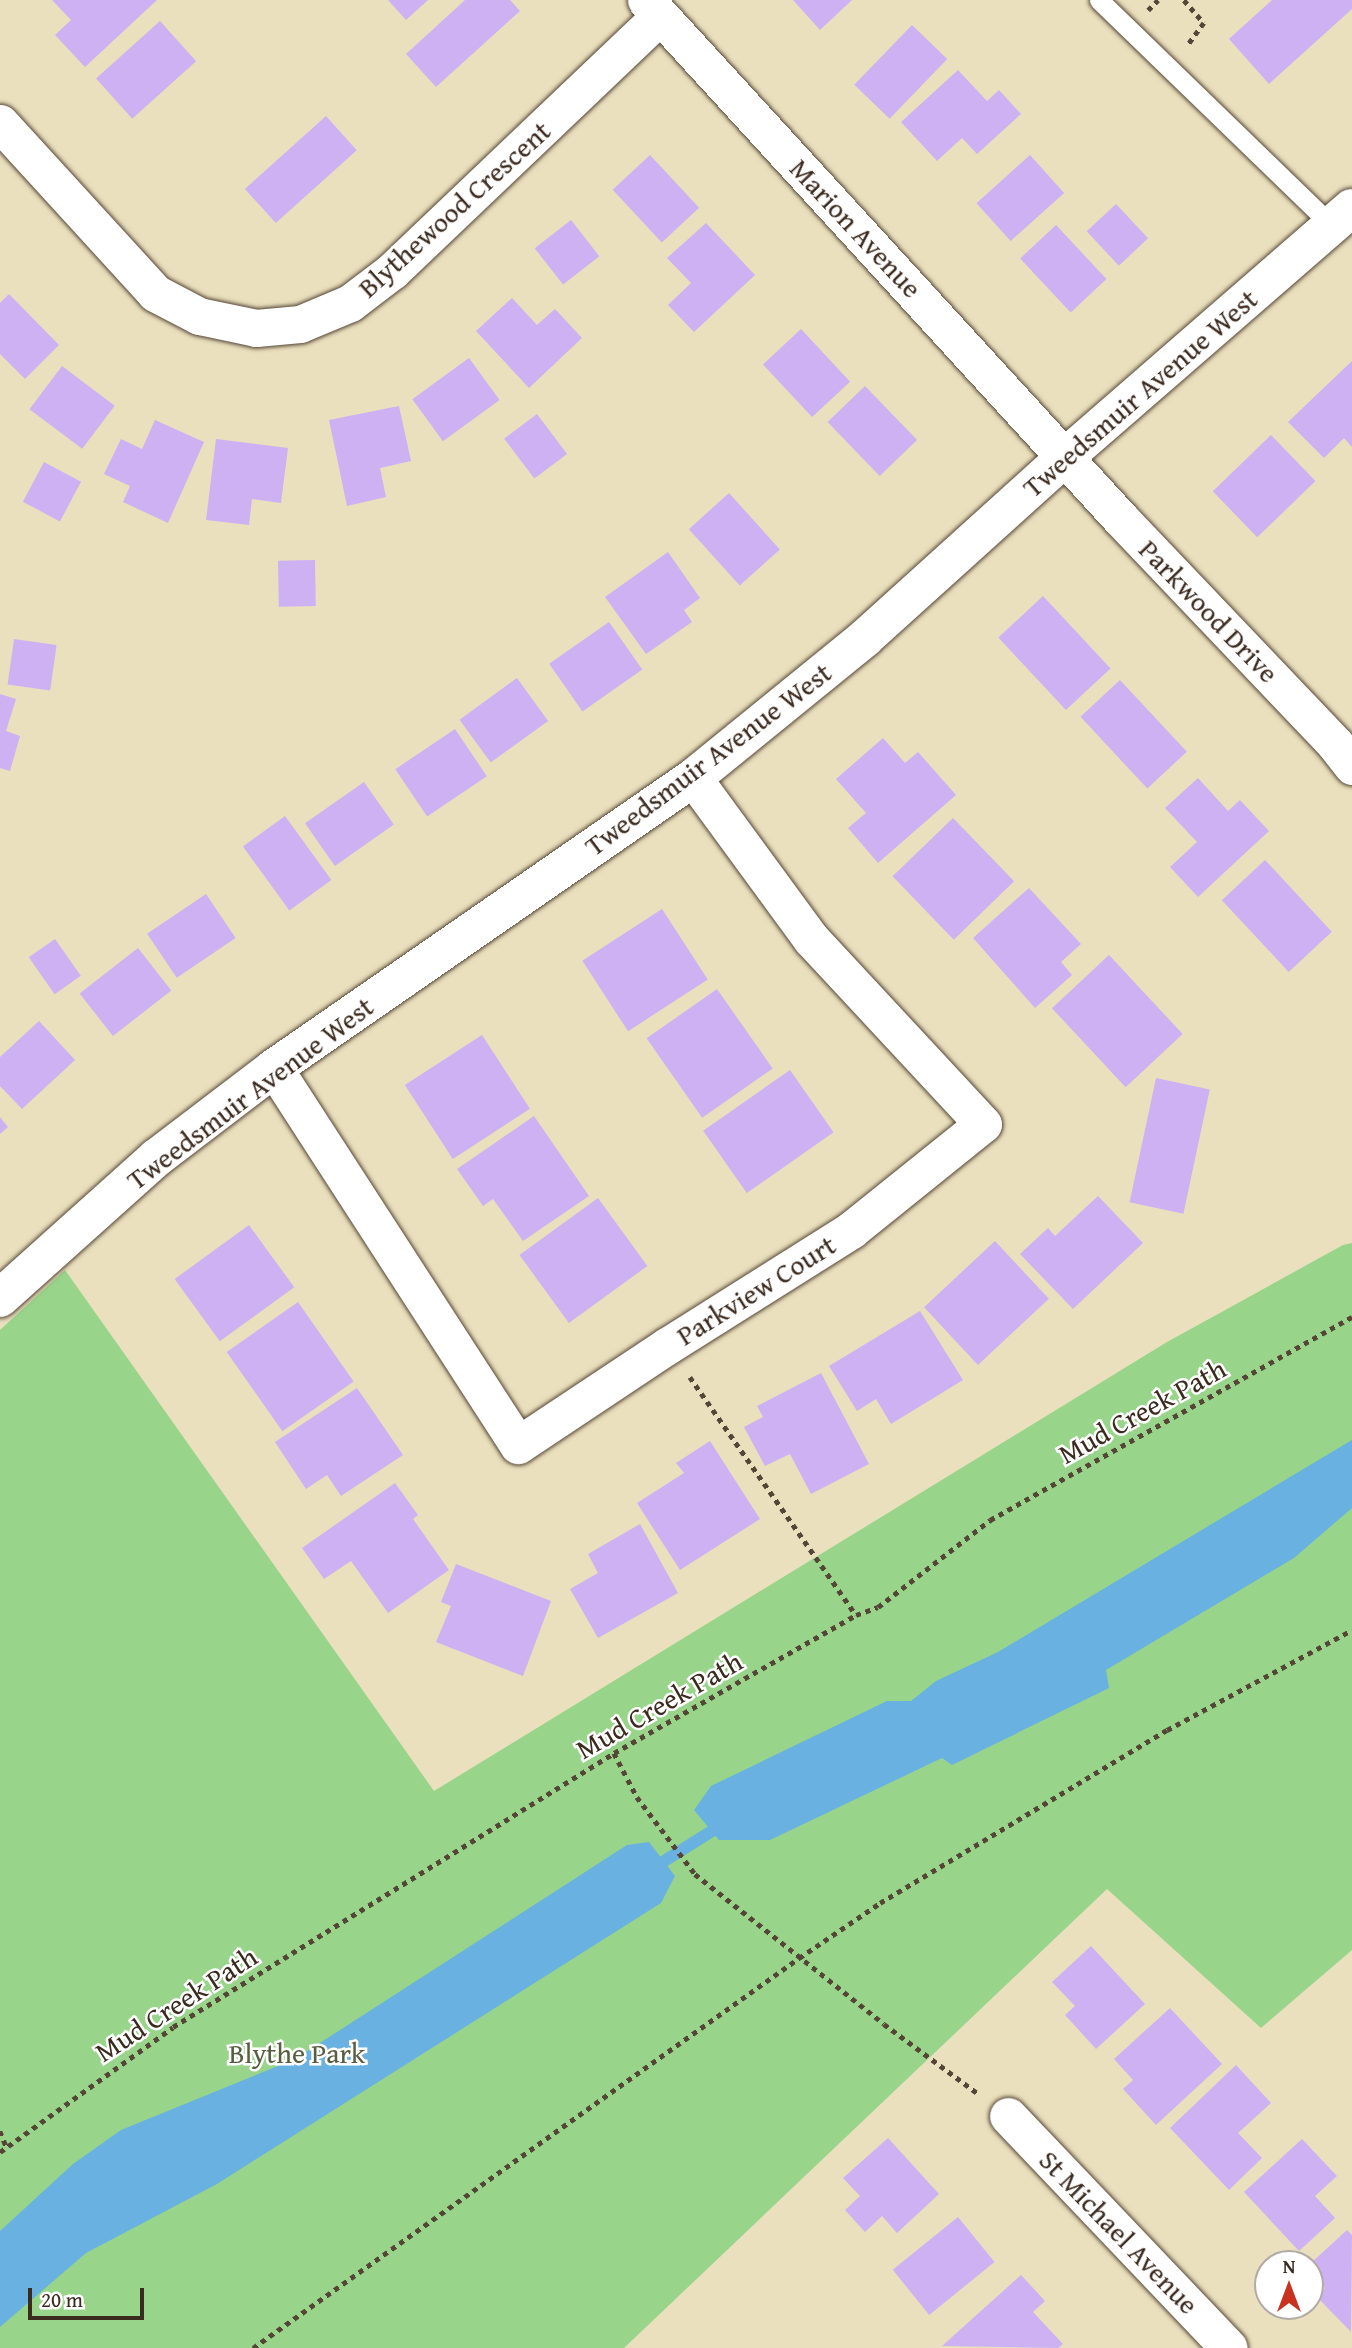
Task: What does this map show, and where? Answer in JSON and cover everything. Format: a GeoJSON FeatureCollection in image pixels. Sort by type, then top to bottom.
{"type":"FeatureCollection","features":[{"type":"Feature","properties":{"kind":"street","name":"Blythewood Crescent"},"geometry":{"type":"LineString","coordinates":[[0,123],[155,293],[199,316],[222,321],[256,328],[300,324],[350,303],[392,271],[653,8]]}},
{"type":"Feature","properties":{"kind":"street","name":"Marion Avenue"},"geometry":{"type":"LineString","coordinates":[[653,8],[1064,458]]}},
{"type":"Feature","properties":{"kind":"street","name":"Tweedsmuir Avenue West"},"geometry":{"type":"LineString","coordinates":[[0,1298],[156,1158],[274,1068],[693,778],[865,638],[1064,458],[1342,217]]}},
{"type":"Feature","properties":{"kind":"street","name":"Parkwood Drive"},"geometry":{"type":"LineString","coordinates":[[1064,458],[1335,744],[1352,766]]}},
{"type":"Feature","properties":{"kind":"street","name":"Parkview Court"},"geometry":{"type":"LineString","coordinates":[[274,1068],[518,1445],[667,1346],[851,1230],[983,1124],[811,939],[693,778]]}},
{"type":"Feature","properties":{"kind":"street","name":"St Michael Avenue"},"geometry":{"type":"LineString","coordinates":[[1008,2116],[1229,2348]]}},
{"type":"Feature","properties":{"kind":"lane"},"geometry":{"type":"LineString","coordinates":[[1099,0],[1342,217]]}},
{"type":"Feature","properties":{"kind":"path","name":"Mud Creek Path"},"geometry":{"type":"LineString","coordinates":[[0,2152],[173,2027],[614,1753],[856,1615],[878,1607],[990,1520],[1352,1317]]}},
{"type":"Feature","properties":{"kind":"path"},"geometry":{"type":"LineString","coordinates":[[667,1346],[856,1615]]}},
{"type":"Feature","properties":{"kind":"path"},"geometry":{"type":"LineString","coordinates":[[253,2348],[880,1903],[1167,1730],[1352,1630]]}},
{"type":"Feature","properties":{"kind":"path"},"geometry":{"type":"LineString","coordinates":[[614,1753],[637,1797],[695,1874],[799,1958],[1008,2116]]}},
{"type":"Feature","properties":{"kind":"path"},"geometry":{"type":"LineString","coordinates":[[0,2132],[6,2146]]}},
{"type":"Feature","properties":{"kind":"green space","name":"Blythe Park"},"geometry":{"type":"Polygon","coordinates":[[[1352,1243],[1352,1950],[1261,2028],[1107,1889],[624,2348],[0,2348],[0,1330],[65,1270],[434,1791],[1167,1342],[1343,1245],[1352,1243]]]}},
{"type":"Feature","properties":{"kind":"water"},"geometry":{"type":"Polygon","coordinates":[[[1352,1440],[1352,1508],[1294,1558],[1106,1670],[1109,1688],[952,1765],[942,1758],[770,1840],[719,1840],[694,1810],[711,1786],[887,1701],[911,1701],[936,1681],[998,1652],[1352,1440]]]}},
{"type":"Feature","properties":{"kind":"water"},"geometry":{"type":"Polygon","coordinates":[[[649,1842],[675,1876],[661,1903],[217,2184],[86,2253],[0,2327],[0,2231],[73,2164],[121,2130],[295,2059],[627,1845],[649,1842]]]}},
{"type":"Feature","properties":{"kind":"building"},"geometry":{"type":"Polygon","coordinates":[[[52,0],[157,0],[85,67],[55,35],[71,20],[52,0]]]}},
{"type":"Feature","properties":{"kind":"building"},"geometry":{"type":"Polygon","coordinates":[[[388,0],[428,0],[406,20],[388,0]]]}},
{"type":"Feature","properties":{"kind":"building"},"geometry":{"type":"Polygon","coordinates":[[[465,0],[510,0],[520,11],[436,87],[406,54],[465,0]]]}},
{"type":"Feature","properties":{"kind":"building"},"geometry":{"type":"Polygon","coordinates":[[[793,0],[852,0],[820,30],[793,0]]]}},
{"type":"Feature","properties":{"kind":"building"},"geometry":{"type":"Polygon","coordinates":[[[1272,0],[1352,0],[1352,9],[1269,84],[1229,39],[1272,0]]]}},
{"type":"Feature","properties":{"kind":"building"},"geometry":{"type":"Polygon","coordinates":[[[160,21],[196,61],[132,119],[96,79],[160,21]]]}},
{"type":"Feature","properties":{"kind":"building"},"geometry":{"type":"Polygon","coordinates":[[[912,25],[947,59],[890,119],[854,85],[912,25]]]}},
{"type":"Feature","properties":{"kind":"building"},"geometry":{"type":"Polygon","coordinates":[[[958,70],[987,101],[999,90],[1021,114],[977,154],[962,138],[937,161],[901,122],[958,70]]]}},
{"type":"Feature","properties":{"kind":"building"},"geometry":{"type":"Polygon","coordinates":[[[326,116],[357,150],[276,223],[245,189],[326,116]]]}},
{"type":"Feature","properties":{"kind":"building"},"geometry":{"type":"Polygon","coordinates":[[[650,155],[699,208],[662,242],[613,190],[650,155]]]}},
{"type":"Feature","properties":{"kind":"building"},"geometry":{"type":"Polygon","coordinates":[[[1030,155],[1064,193],[1011,241],[976,203],[1030,155]]]}},
{"type":"Feature","properties":{"kind":"building"},"geometry":{"type":"Polygon","coordinates":[[[1116,204],[1148,238],[1119,266],[1087,231],[1116,204]]]}},
{"type":"Feature","properties":{"kind":"building"},"geometry":{"type":"Polygon","coordinates":[[[571,220],[599,256],[563,285],[535,248],[571,220]]]}},
{"type":"Feature","properties":{"kind":"building"},"geometry":{"type":"Polygon","coordinates":[[[706,223],[755,275],[694,332],[668,305],[691,283],[667,258],[706,223]]]}},
{"type":"Feature","properties":{"kind":"building"},"geometry":{"type":"Polygon","coordinates":[[[1056,225],[1106,279],[1071,313],[1020,258],[1056,225]]]}},
{"type":"Feature","properties":{"kind":"building"},"geometry":{"type":"Polygon","coordinates":[[[9,294],[59,345],[25,379],[0,354],[0,303],[9,294]]]}},
{"type":"Feature","properties":{"kind":"building"},"geometry":{"type":"Polygon","coordinates":[[[512,298],[537,325],[555,309],[582,338],[529,388],[476,331],[512,298]]]}},
{"type":"Feature","properties":{"kind":"building"},"geometry":{"type":"Polygon","coordinates":[[[801,329],[850,382],[812,417],[763,364],[801,329]]]}},
{"type":"Feature","properties":{"kind":"building"},"geometry":{"type":"Polygon","coordinates":[[[469,358],[500,400],[443,441],[412,399],[469,358]]]}},
{"type":"Feature","properties":{"kind":"building"},"geometry":{"type":"Polygon","coordinates":[[[1352,361],[1352,447],[1344,438],[1324,458],[1288,422],[1352,361]]]}},
{"type":"Feature","properties":{"kind":"building"},"geometry":{"type":"Polygon","coordinates":[[[62,366],[115,406],[82,449],[30,409],[62,366]]]}},
{"type":"Feature","properties":{"kind":"building"},"geometry":{"type":"Polygon","coordinates":[[[865,386],[917,440],[880,476],[828,422],[865,386]]]}},
{"type":"Feature","properties":{"kind":"building"},"geometry":{"type":"Polygon","coordinates":[[[399,406],[411,461],[380,468],[386,497],[347,506],[329,420],[399,406]]]}},
{"type":"Feature","properties":{"kind":"building"},"geometry":{"type":"Polygon","coordinates":[[[537,414],[567,454],[534,479],[504,439],[537,414]]]}},
{"type":"Feature","properties":{"kind":"building"},"geometry":{"type":"Polygon","coordinates":[[[155,420],[204,442],[168,523],[123,502],[130,486],[104,474],[121,439],[142,449],[155,420]]]}},
{"type":"Feature","properties":{"kind":"building"},"geometry":{"type":"Polygon","coordinates":[[[1271,435],[1315,481],[1257,537],[1213,491],[1271,435]]]}},
{"type":"Feature","properties":{"kind":"building"},"geometry":{"type":"Polygon","coordinates":[[[216,439],[288,448],[281,503],[252,499],[249,525],[206,520],[216,439]]]}},
{"type":"Feature","properties":{"kind":"building"},"geometry":{"type":"Polygon","coordinates":[[[44,462],[81,482],[60,521],[23,502],[44,462]]]}},
{"type":"Feature","properties":{"kind":"building"},"geometry":{"type":"Polygon","coordinates":[[[729,493],[780,549],[740,586],[689,529],[729,493]]]}},
{"type":"Feature","properties":{"kind":"building"},"geometry":{"type":"Polygon","coordinates":[[[668,552],[700,598],[684,610],[692,622],[646,654],[605,597],[668,552]]]}},
{"type":"Feature","properties":{"kind":"building"},"geometry":{"type":"Polygon","coordinates":[[[315,560],[316,606],[279,607],[278,561],[315,560]]]}},
{"type":"Feature","properties":{"kind":"building"},"geometry":{"type":"Polygon","coordinates":[[[1043,596],[1111,668],[1066,710],[998,638],[1043,596]]]}},
{"type":"Feature","properties":{"kind":"building"},"geometry":{"type":"Polygon","coordinates":[[[609,622],[642,670],[582,711],[549,664],[609,622]]]}},
{"type":"Feature","properties":{"kind":"building"},"geometry":{"type":"Polygon","coordinates":[[[14,639],[57,645],[50,691],[8,685],[14,639]]]}},
{"type":"Feature","properties":{"kind":"building"},"geometry":{"type":"Polygon","coordinates":[[[517,678],[548,721],[491,763],[460,720],[517,678]]]}},
{"type":"Feature","properties":{"kind":"building"},"geometry":{"type":"Polygon","coordinates":[[[1120,680],[1187,752],[1147,789],[1081,717],[1120,680]]]}},
{"type":"Feature","properties":{"kind":"building"},"geometry":{"type":"Polygon","coordinates":[[[0,694],[16,699],[6,731],[20,736],[10,771],[0,768],[0,694]]]}},
{"type":"Feature","properties":{"kind":"building"},"geometry":{"type":"Polygon","coordinates":[[[455,729],[487,776],[427,817],[395,769],[455,729]]]}},
{"type":"Feature","properties":{"kind":"building"},"geometry":{"type":"Polygon","coordinates":[[[883,738],[905,763],[918,752],[956,795],[878,863],[848,828],[866,813],[836,779],[883,738]]]}},
{"type":"Feature","properties":{"kind":"building"},"geometry":{"type":"Polygon","coordinates":[[[1198,778],[1228,811],[1240,800],[1269,831],[1198,897],[1170,867],[1197,842],[1165,808],[1198,778]]]}},
{"type":"Feature","properties":{"kind":"building"},"geometry":{"type":"Polygon","coordinates":[[[364,782],[394,825],[335,866],[305,823],[364,782]]]}},
{"type":"Feature","properties":{"kind":"building"},"geometry":{"type":"Polygon","coordinates":[[[285,816],[331,880],[289,910],[243,847],[285,816]]]}},
{"type":"Feature","properties":{"kind":"building"},"geometry":{"type":"Polygon","coordinates":[[[953,818],[1014,881],[954,940],[893,876],[953,818]]]}},
{"type":"Feature","properties":{"kind":"building"},"geometry":{"type":"Polygon","coordinates":[[[1265,860],[1332,932],[1289,972],[1222,900],[1265,860]]]}},
{"type":"Feature","properties":{"kind":"building"},"geometry":{"type":"Polygon","coordinates":[[[1029,888],[1081,944],[1061,962],[1072,975],[1035,1008],[973,938],[1029,888]]]}},
{"type":"Feature","properties":{"kind":"building"},"geometry":{"type":"Polygon","coordinates":[[[206,894],[236,938],[177,978],[147,934],[206,894]]]}},
{"type":"Feature","properties":{"kind":"building"},"geometry":{"type":"Polygon","coordinates":[[[662,909],[708,979],[628,1031],[582,961],[662,909]]]}},
{"type":"Feature","properties":{"kind":"building"},"geometry":{"type":"Polygon","coordinates":[[[55,939],[81,976],[55,994],[29,957],[55,939]]]}},
{"type":"Feature","properties":{"kind":"building"},"geometry":{"type":"Polygon","coordinates":[[[138,948],[171,991],[113,1036],[80,994],[138,948]]]}},
{"type":"Feature","properties":{"kind":"building"},"geometry":{"type":"Polygon","coordinates":[[[1109,955],[1183,1034],[1126,1087],[1052,1008],[1109,955]]]}},
{"type":"Feature","properties":{"kind":"building"},"geometry":{"type":"Polygon","coordinates":[[[717,989],[773,1068],[702,1118],[647,1038],[717,989]]]}},
{"type":"Feature","properties":{"kind":"building"},"geometry":{"type":"Polygon","coordinates":[[[39,1021],[75,1060],[22,1109],[0,1086],[0,1057],[39,1021]]]}},
{"type":"Feature","properties":{"kind":"building"},"geometry":{"type":"Polygon","coordinates":[[[482,1035],[530,1109],[453,1159],[405,1085],[482,1035]]]}},
{"type":"Feature","properties":{"kind":"building"},"geometry":{"type":"Polygon","coordinates":[[[790,1070],[834,1132],[747,1193],[703,1131],[790,1070]]]}},
{"type":"Feature","properties":{"kind":"building"},"geometry":{"type":"Polygon","coordinates":[[[1156,1078],[1210,1089],[1183,1214],[1130,1202],[1156,1078]]]}},
{"type":"Feature","properties":{"kind":"building"},"geometry":{"type":"Polygon","coordinates":[[[534,1116],[589,1196],[523,1241],[493,1199],[483,1206],[457,1169],[534,1116]]]}},
{"type":"Feature","properties":{"kind":"building"},"geometry":{"type":"Polygon","coordinates":[[[0,1117],[8,1127],[0,1134],[0,1117]]]}},
{"type":"Feature","properties":{"kind":"building"},"geometry":{"type":"Polygon","coordinates":[[[1098,1196],[1143,1243],[1073,1309],[1020,1254],[1048,1228],[1055,1236],[1098,1196]]]}},
{"type":"Feature","properties":{"kind":"building"},"geometry":{"type":"Polygon","coordinates":[[[598,1198],[647,1266],[569,1323],[520,1255],[598,1198]]]}},
{"type":"Feature","properties":{"kind":"building"},"geometry":{"type":"Polygon","coordinates":[[[249,1225],[294,1287],[220,1341],[175,1279],[249,1225]]]}},
{"type":"Feature","properties":{"kind":"building"},"geometry":{"type":"Polygon","coordinates":[[[995,1241],[1049,1299],[978,1365],[924,1307],[995,1241]]]}},
{"type":"Feature","properties":{"kind":"building"},"geometry":{"type":"Polygon","coordinates":[[[298,1302],[354,1381],[282,1431],[227,1352],[298,1302]]]}},
{"type":"Feature","properties":{"kind":"building"},"geometry":{"type":"Polygon","coordinates":[[[920,1311],[963,1380],[891,1424],[876,1399],[857,1411],[829,1366],[920,1311]]]}},
{"type":"Feature","properties":{"kind":"building"},"geometry":{"type":"Polygon","coordinates":[[[821,1373],[869,1464],[811,1494],[790,1454],[765,1466],[744,1427],[763,1417],[757,1406],[821,1373]]]}},
{"type":"Feature","properties":{"kind":"building"},"geometry":{"type":"Polygon","coordinates":[[[357,1388],[403,1455],[341,1496],[327,1475],[306,1489],[275,1442],[357,1388]]]}},
{"type":"Feature","properties":{"kind":"building"},"geometry":{"type":"Polygon","coordinates":[[[710,1441],[760,1519],[680,1570],[637,1503],[684,1473],[676,1463],[710,1441]]]}},
{"type":"Feature","properties":{"kind":"building"},"geometry":{"type":"Polygon","coordinates":[[[395,1483],[418,1515],[413,1519],[449,1570],[388,1613],[351,1561],[324,1579],[302,1548],[395,1483]]]}},
{"type":"Feature","properties":{"kind":"building"},"geometry":{"type":"Polygon","coordinates":[[[640,1524],[678,1593],[598,1638],[570,1589],[598,1573],[588,1554],[640,1524]]]}},
{"type":"Feature","properties":{"kind":"building"},"geometry":{"type":"Polygon","coordinates":[[[456,1564],[551,1601],[523,1676],[436,1642],[451,1606],[441,1602],[456,1564]]]}},
{"type":"Feature","properties":{"kind":"building"},"geometry":{"type":"Polygon","coordinates":[[[1091,1946],[1145,2004],[1096,2049],[1065,2015],[1075,2006],[1052,1982],[1091,1946]]]}},
{"type":"Feature","properties":{"kind":"building"},"geometry":{"type":"Polygon","coordinates":[[[1170,2008],[1222,2064],[1156,2125],[1123,2089],[1133,2080],[1114,2059],[1170,2008]]]}},
{"type":"Feature","properties":{"kind":"building"},"geometry":{"type":"Polygon","coordinates":[[[1236,2065],[1271,2103],[1238,2133],[1262,2158],[1229,2190],[1170,2128],[1236,2065]]]}},
{"type":"Feature","properties":{"kind":"building"},"geometry":{"type":"Polygon","coordinates":[[[888,2138],[939,2194],[897,2233],[882,2216],[865,2232],[845,2210],[860,2196],[843,2178],[888,2138]]]}},
{"type":"Feature","properties":{"kind":"building"},"geometry":{"type":"Polygon","coordinates":[[[1302,2139],[1337,2176],[1315,2196],[1335,2218],[1298,2250],[1244,2192],[1302,2139]]]}},
{"type":"Feature","properties":{"kind":"building"},"geometry":{"type":"Polygon","coordinates":[[[958,2217],[995,2262],[929,2315],[893,2270],[958,2217]]]}},
{"type":"Feature","properties":{"kind":"building"},"geometry":{"type":"Polygon","coordinates":[[[1347,2230],[1352,2235],[1351,2332],[1324,2304],[1324,2251],[1347,2230]]]}},
{"type":"Feature","properties":{"kind":"building"},"geometry":{"type":"Polygon","coordinates":[[[1021,2275],[1045,2301],[1033,2312],[1063,2344],[1058,2348],[942,2346],[1021,2275]]]}},
{"type":"Feature","properties":{"kind":"waterway"},"geometry":{"type":"LineString","coordinates":[[650,1870],[723,1824]]}}]}
